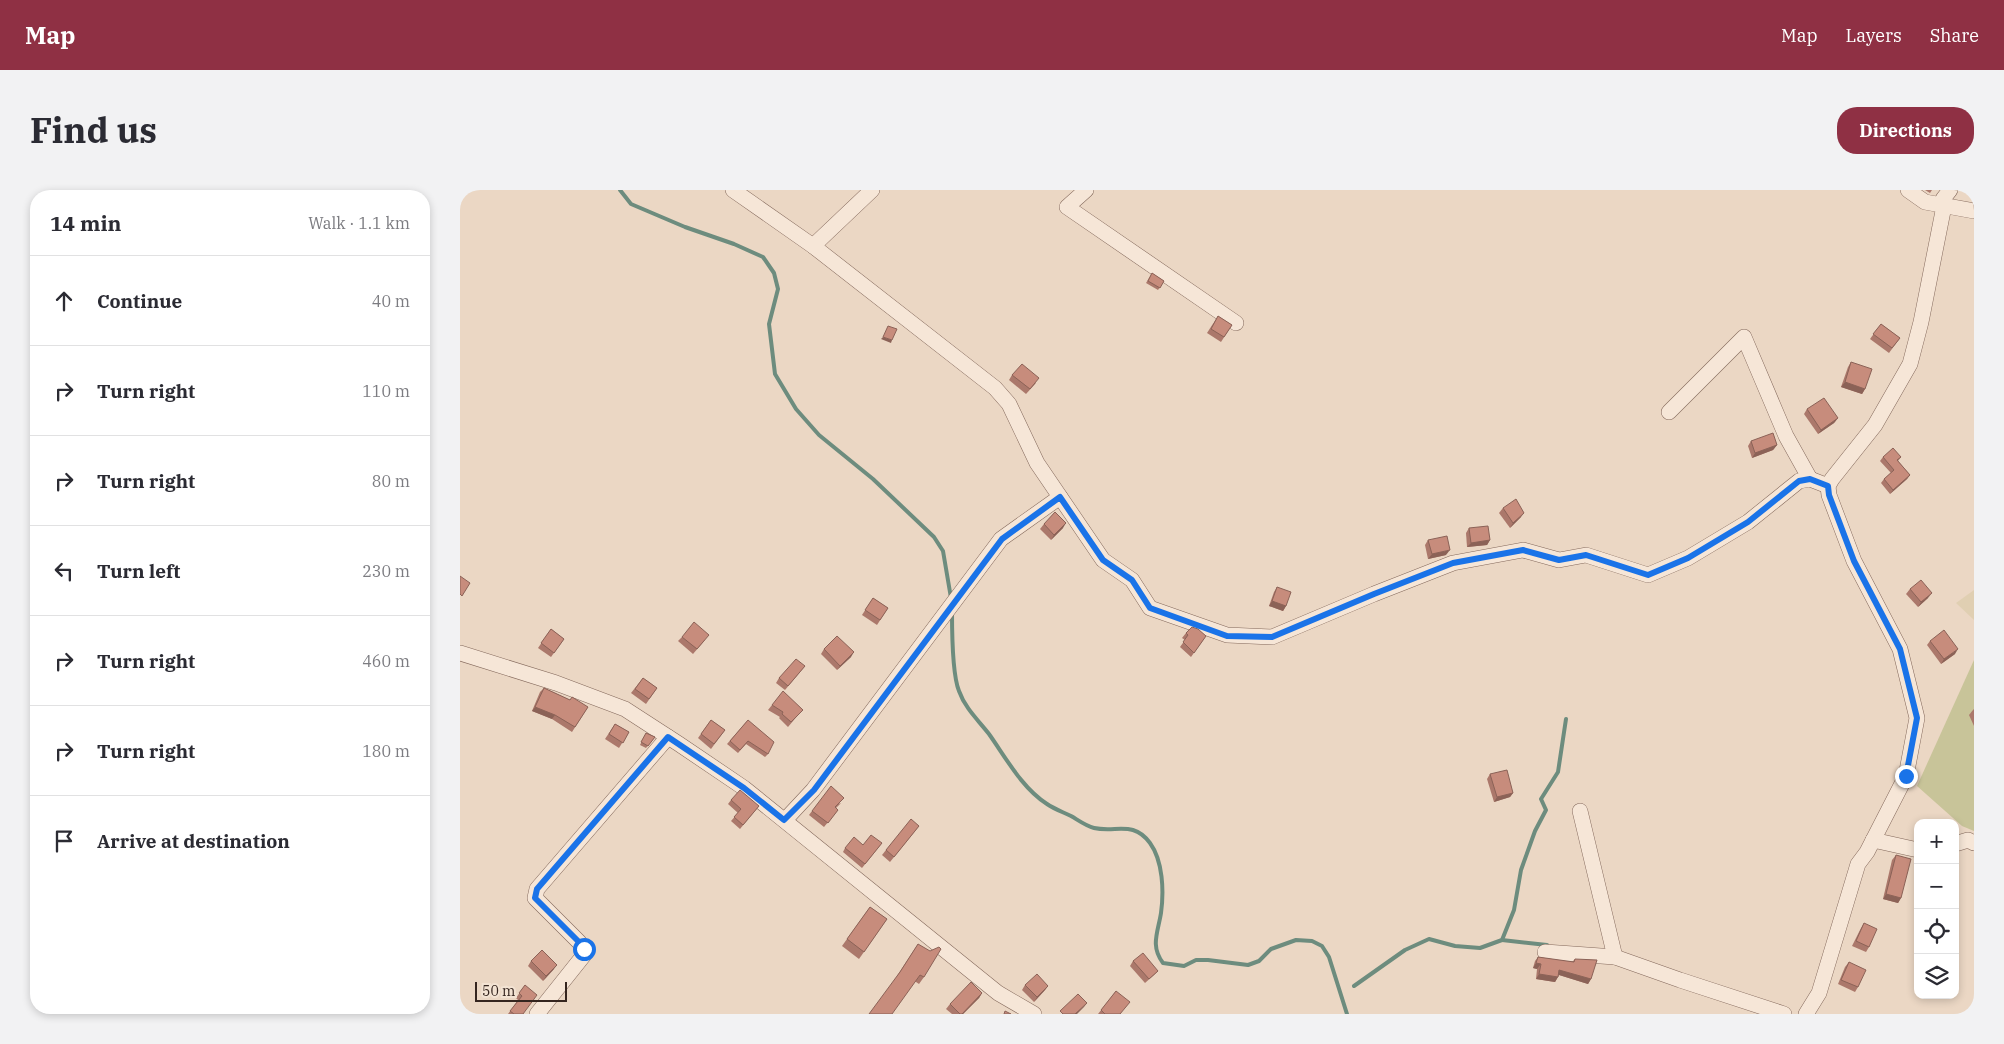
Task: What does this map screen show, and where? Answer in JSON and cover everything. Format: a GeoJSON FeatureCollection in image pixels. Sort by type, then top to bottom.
{"type":"FeatureCollection","features":[{"type":"Feature","properties":{"kind":"street"},"geometry":{"type":"LineString","coordinates":[[733,190],[813,246],[995,388],[1009,404],[1037,463],[1103,560],[1132,580],[1150,608],[1227,636],[1272,637],[1453,563],[1523,550],[1559,560],[1586,555],[1648,575],[1688,558],[1748,522],[1799,481],[1810,479],[1828,486]]}},
{"type":"Feature","properties":{"kind":"street"},"geometry":{"type":"LineString","coordinates":[[813,246],[872,190]]}},
{"type":"Feature","properties":{"kind":"street"},"geometry":{"type":"LineString","coordinates":[[1086,190],[1067,207],[1236,323]]}},
{"type":"Feature","properties":{"kind":"street"},"geometry":{"type":"LineString","coordinates":[[1908,190],[1925,202],[1974,211]]}},
{"type":"Feature","properties":{"kind":"street"},"geometry":{"type":"LineString","coordinates":[[1806,1014],[1819,993],[1858,864],[1873,840],[1906,776],[1917,718],[1900,649],[1854,561],[1829,495],[1828,486],[1875,425],[1910,364],[1921,322],[1944,206],[1943,198],[1950,190]]}},
{"type":"Feature","properties":{"kind":"street"},"geometry":{"type":"LineString","coordinates":[[1669,412],[1744,337],[1786,436],[1810,479]]}},
{"type":"Feature","properties":{"kind":"street"},"geometry":{"type":"LineString","coordinates":[[784,820],[814,790],[1002,539],[1060,497]]}},
{"type":"Feature","properties":{"kind":"street"},"geometry":{"type":"LineString","coordinates":[[460,653],[556,683],[625,709],[744,788],[998,993],[1034,1014]]}},
{"type":"Feature","properties":{"kind":"street"},"geometry":{"type":"LineString","coordinates":[[537,1014],[584,955],[584,949],[535,898],[537,889],[668,737]]}},
{"type":"Feature","properties":{"kind":"street"},"geometry":{"type":"LineString","coordinates":[[1580,810],[1616,957]]}},
{"type":"Feature","properties":{"kind":"street"},"geometry":{"type":"LineString","coordinates":[[1873,840],[1914,849]]}},
{"type":"Feature","properties":{"kind":"street"},"geometry":{"type":"LineString","coordinates":[[1959,843],[1968,840],[1974,843]]}},
{"type":"Feature","properties":{"kind":"street"},"geometry":{"type":"LineString","coordinates":[[1545,952],[1616,957],[1784,1014]]}},
{"type":"Feature","properties":{"kind":"shaded area"},"geometry":{"type":"Polygon","coordinates":[[[1974,590],[1974,620],[1956,603],[1974,590]]]}},
{"type":"Feature","properties":{"kind":"shaded area"},"geometry":{"type":"Polygon","coordinates":[[[1974,660],[1974,831],[1962,826],[1959,823],[1959,819],[1954,819],[1917,786],[1974,660]]]}},
{"type":"Feature","properties":{"kind":"building"},"geometry":{"type":"Polygon","coordinates":[[[1152,273],[1164,281],[1160,288],[1148,281],[1152,273]]]}},
{"type":"Feature","properties":{"kind":"building"},"geometry":{"type":"Polygon","coordinates":[[[1218,316],[1232,325],[1224,337],[1211,329],[1218,316]]]}},
{"type":"Feature","properties":{"kind":"building"},"geometry":{"type":"Polygon","coordinates":[[[1881,324],[1900,338],[1892,348],[1873,334],[1881,324]]]}},
{"type":"Feature","properties":{"kind":"building"},"geometry":{"type":"Polygon","coordinates":[[[888,326],[897,329],[892,340],[883,337],[888,326]]]}},
{"type":"Feature","properties":{"kind":"building"},"geometry":{"type":"Polygon","coordinates":[[[1851,362],[1872,369],[1865,389],[1845,382],[1851,362]]]}},
{"type":"Feature","properties":{"kind":"building"},"geometry":{"type":"Polygon","coordinates":[[[1022,364],[1039,378],[1030,389],[1012,375],[1022,364]]]}},
{"type":"Feature","properties":{"kind":"building"},"geometry":{"type":"Polygon","coordinates":[[[1824,398],[1838,418],[1821,430],[1807,409],[1824,398]]]}},
{"type":"Feature","properties":{"kind":"building"},"geometry":{"type":"Polygon","coordinates":[[[1773,433],[1777,445],[1755,453],[1751,441],[1773,433]]]}},
{"type":"Feature","properties":{"kind":"building"},"geometry":{"type":"Polygon","coordinates":[[[1893,448],[1901,457],[1897,460],[1910,475],[1893,490],[1884,479],[1894,470],[1883,457],[1893,448]]]}},
{"type":"Feature","properties":{"kind":"building"},"geometry":{"type":"Polygon","coordinates":[[[1516,499],[1524,513],[1513,523],[1503,508],[1516,499]]]}},
{"type":"Feature","properties":{"kind":"building"},"geometry":{"type":"Polygon","coordinates":[[[1055,512],[1066,523],[1054,535],[1044,524],[1055,512]]]}},
{"type":"Feature","properties":{"kind":"building"},"geometry":{"type":"Polygon","coordinates":[[[1488,526],[1490,540],[1471,543],[1469,528],[1488,526]]]}},
{"type":"Feature","properties":{"kind":"building"},"geometry":{"type":"Polygon","coordinates":[[[1447,536],[1450,550],[1432,554],[1428,540],[1447,536]]]}},
{"type":"Feature","properties":{"kind":"building"},"geometry":{"type":"Polygon","coordinates":[[[460,576],[470,583],[462,596],[460,594],[460,576]]]}},
{"type":"Feature","properties":{"kind":"building"},"geometry":{"type":"Polygon","coordinates":[[[1921,580],[1932,593],[1921,602],[1910,589],[1921,580]]]}},
{"type":"Feature","properties":{"kind":"building"},"geometry":{"type":"Polygon","coordinates":[[[1277,587],[1291,592],[1286,606],[1272,601],[1277,587]]]}},
{"type":"Feature","properties":{"kind":"building"},"geometry":{"type":"Polygon","coordinates":[[[873,598],[888,608],[880,620],[865,610],[873,598]]]}},
{"type":"Feature","properties":{"kind":"building"},"geometry":{"type":"Polygon","coordinates":[[[694,622],[709,635],[697,649],[682,637],[694,622]]]}},
{"type":"Feature","properties":{"kind":"building"},"geometry":{"type":"Polygon","coordinates":[[[1192,627],[1198,629],[1206,636],[1194,653],[1183,642],[1188,635],[1186,633],[1192,627]]]}},
{"type":"Feature","properties":{"kind":"building"},"geometry":{"type":"Polygon","coordinates":[[[551,629],[564,639],[554,653],[541,643],[551,629]]]}},
{"type":"Feature","properties":{"kind":"building"},"geometry":{"type":"Polygon","coordinates":[[[1944,630],[1958,649],[1944,659],[1930,641],[1944,630]]]}},
{"type":"Feature","properties":{"kind":"building"},"geometry":{"type":"Polygon","coordinates":[[[837,636],[854,652],[840,666],[824,649],[837,636]]]}},
{"type":"Feature","properties":{"kind":"building"},"geometry":{"type":"Polygon","coordinates":[[[796,659],[805,666],[788,686],[779,678],[796,659]]]}},
{"type":"Feature","properties":{"kind":"building"},"geometry":{"type":"Polygon","coordinates":[[[643,678],[657,688],[649,699],[635,689],[643,678]]]}},
{"type":"Feature","properties":{"kind":"building"},"geometry":{"type":"Polygon","coordinates":[[[544,688],[570,700],[572,697],[588,707],[575,727],[555,715],[535,707],[544,688]]]}},
{"type":"Feature","properties":{"kind":"building"},"geometry":{"type":"Polygon","coordinates":[[[783,691],[803,710],[791,722],[782,714],[783,712],[772,705],[783,691]]]}},
{"type":"Feature","properties":{"kind":"building"},"geometry":{"type":"Polygon","coordinates":[[[711,720],[725,730],[714,744],[701,734],[711,720]]]}},
{"type":"Feature","properties":{"kind":"building"},"geometry":{"type":"Polygon","coordinates":[[[748,720],[774,742],[768,754],[748,741],[740,750],[730,741],[748,720]]]}},
{"type":"Feature","properties":{"kind":"building"},"geometry":{"type":"Polygon","coordinates":[[[615,724],[629,732],[623,743],[609,734],[615,724]]]}},
{"type":"Feature","properties":{"kind":"building"},"geometry":{"type":"Polygon","coordinates":[[[646,733],[655,737],[648,746],[641,742],[646,733]]]}},
{"type":"Feature","properties":{"kind":"building"},"geometry":{"type":"Polygon","coordinates":[[[1507,770],[1513,793],[1497,797],[1490,774],[1507,770]]]}},
{"type":"Feature","properties":{"kind":"building"},"geometry":{"type":"Polygon","coordinates":[[[831,786],[844,798],[835,807],[838,810],[828,823],[812,811],[831,786]]]}},
{"type":"Feature","properties":{"kind":"building"},"geometry":{"type":"Polygon","coordinates":[[[740,790],[759,806],[743,825],[734,817],[741,809],[731,800],[740,790]]]}},
{"type":"Feature","properties":{"kind":"building"},"geometry":{"type":"Polygon","coordinates":[[[911,819],[919,826],[894,857],[886,850],[911,819]]]}},
{"type":"Feature","properties":{"kind":"building"},"geometry":{"type":"Polygon","coordinates":[[[871,835],[882,843],[865,864],[845,848],[854,837],[863,845],[871,835]]]}},
{"type":"Feature","properties":{"kind":"building"},"geometry":{"type":"Polygon","coordinates":[[[1896,855],[1911,859],[1901,898],[1886,894],[1896,855]]]}},
{"type":"Feature","properties":{"kind":"building"},"geometry":{"type":"Polygon","coordinates":[[[870,907],[887,919],[864,952],[847,939],[870,907]]]}},
{"type":"Feature","properties":{"kind":"building"},"geometry":{"type":"Polygon","coordinates":[[[1864,923],[1877,929],[1869,947],[1856,941],[1864,923]]]}},
{"type":"Feature","properties":{"kind":"building"},"geometry":{"type":"Polygon","coordinates":[[[918,944],[930,951],[939,947],[941,949],[924,977],[920,975],[892,1014],[869,1014],[900,972],[918,944]]]}},
{"type":"Feature","properties":{"kind":"building"},"geometry":{"type":"Polygon","coordinates":[[[542,950],[557,965],[546,976],[531,961],[542,950]]]}},
{"type":"Feature","properties":{"kind":"building"},"geometry":{"type":"Polygon","coordinates":[[[1143,953],[1158,971],[1149,979],[1133,961],[1143,953]]]}},
{"type":"Feature","properties":{"kind":"building"},"geometry":{"type":"Polygon","coordinates":[[[1538,957],[1574,962],[1575,959],[1597,960],[1591,979],[1559,970],[1558,977],[1539,974],[1541,964],[1536,963],[1538,957]]]}},
{"type":"Feature","properties":{"kind":"building"},"geometry":{"type":"Polygon","coordinates":[[[1849,962],[1866,970],[1858,987],[1841,980],[1849,962]]]}},
{"type":"Feature","properties":{"kind":"building"},"geometry":{"type":"Polygon","coordinates":[[[1037,974],[1048,986],[1037,997],[1025,985],[1037,974]]]}},
{"type":"Feature","properties":{"kind":"building"},"geometry":{"type":"Polygon","coordinates":[[[971,982],[982,993],[960,1014],[950,1004],[971,982]]]}},
{"type":"Feature","properties":{"kind":"building"},"geometry":{"type":"Polygon","coordinates":[[[525,985],[537,995],[523,1014],[514,1014],[510,1011],[522,996],[519,993],[525,985]]]}},
{"type":"Feature","properties":{"kind":"building"},"geometry":{"type":"Polygon","coordinates":[[[1116,991],[1130,1002],[1120,1014],[1105,1014],[1101,1010],[1116,991]]]}},
{"type":"Feature","properties":{"kind":"building"},"geometry":{"type":"Polygon","coordinates":[[[1078,994],[1087,1003],[1075,1014],[1063,1014],[1060,1011],[1078,994]]]}},
{"type":"Feature","properties":{"kind":"waterway"},"geometry":{"type":"LineString","coordinates":[[620,190],[631,204],[763,257],[774,273],[778,289],[769,324],[775,374],[796,409],[819,435],[873,479],[934,537],[943,551],[951,598]]}},
{"type":"Feature","properties":{"kind":"waterway"},"geometry":{"type":"LineString","coordinates":[[952,612],[954,664],[959,691],[968,708],[1022,781],[1047,804],[1088,826],[1102,829],[1131,829],[1144,836],[1150,843],[1158,858],[1162,876],[1162,904],[1156,945],[1159,957],[1163,963],[1184,966],[1196,960],[1208,960],[1248,965],[1259,961],[1271,949],[1296,940],[1312,941],[1322,946],[1329,957],[1347,1014]]}},
{"type":"Feature","properties":{"kind":"waterway"},"geometry":{"type":"LineString","coordinates":[[1354,986],[1405,950],[1429,939],[1455,946],[1480,948],[1502,940],[1514,910],[1521,870],[1535,831],[1546,810],[1541,799],[1558,772],[1566,719]]}},
{"type":"Feature","properties":{"kind":"waterway"},"geometry":{"type":"LineString","coordinates":[[1502,940],[1547,945]]}},
{"type":"Feature","properties":{"kind":"route"},"geometry":{"type":"LineString","coordinates":[[584,949],[535,898],[537,889],[668,737],[744,788],[784,820],[814,790],[1002,539],[1060,497],[1103,560],[1132,580],[1150,608],[1227,636],[1272,637],[1453,563],[1523,550],[1559,560],[1586,555],[1648,575],[1688,558],[1748,522],[1799,481],[1810,479],[1828,486],[1829,495],[1854,561],[1900,649],[1917,718],[1906,776]]}}]}
